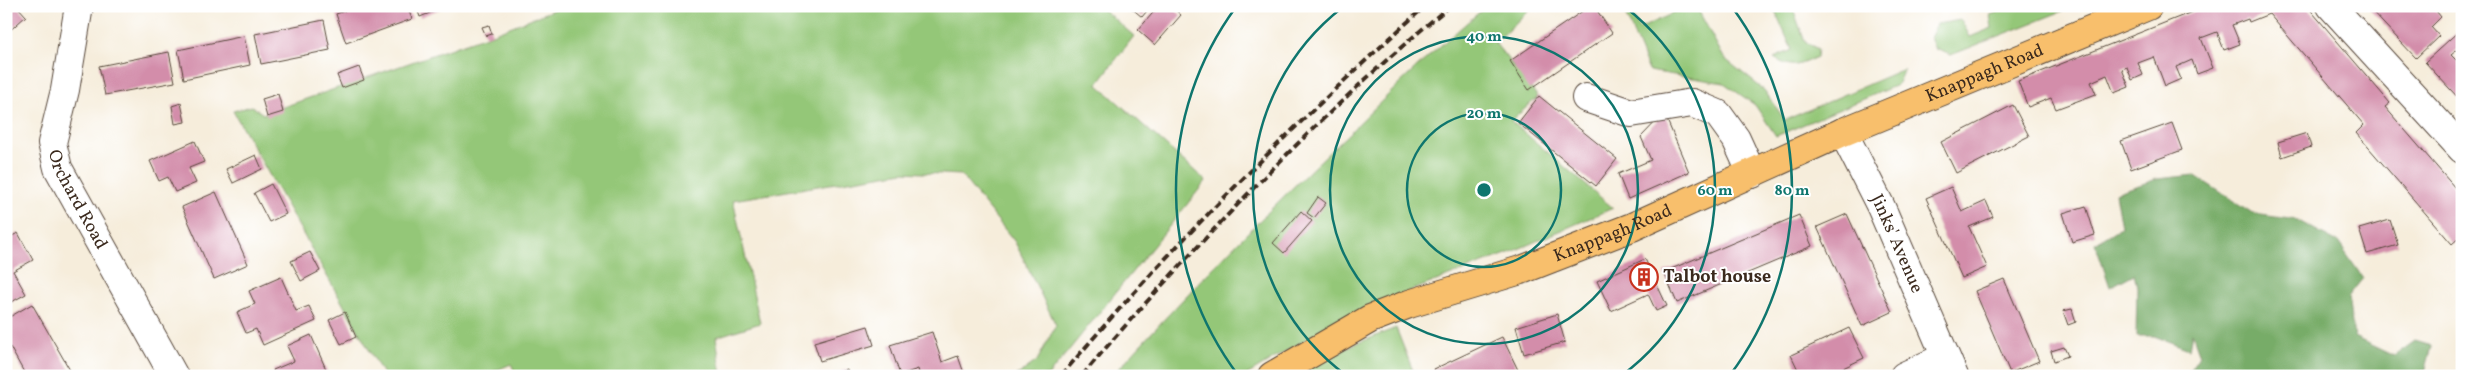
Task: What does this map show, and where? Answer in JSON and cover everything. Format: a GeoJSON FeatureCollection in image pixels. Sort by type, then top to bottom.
{"type":"FeatureCollection","features":[{"type":"Feature","properties":{"kind":"main road","name":"Knappagh Road"},"geometry":{"type":"LineString","coordinates":[[1272,376],[1370,319],[1409,304],[1524,269],[1632,227],[1843,132],[2148,6]]}},
{"type":"Feature","properties":{"kind":"street","name":"Orchard Road"},"geometry":{"type":"LineString","coordinates":[[79,6],[65,90],[52,143],[58,168],[174,376]]}},
{"type":"Feature","properties":{"kind":"street"},"geometry":{"type":"LineString","coordinates":[[2331,6],[2462,149]]}},
{"type":"Feature","properties":{"kind":"street"},"geometry":{"type":"LineString","coordinates":[[1586,98],[1631,114],[1692,103],[1718,114],[1736,139],[1752,174]]}},
{"type":"Feature","properties":{"kind":"street","name":"Jinks' Avenue"},"geometry":{"type":"LineString","coordinates":[[1843,132],[1881,207],[1949,366],[1904,376]]}},
{"type":"Feature","properties":{"kind":"green space"},"geometry":{"type":"Polygon","coordinates":[[[563,6],[1099,6],[1134,36],[1097,84],[1206,181],[1048,376],[1016,376],[1037,361],[1056,325],[1015,242],[961,175],[903,172],[733,200],[760,323],[716,337],[722,376],[517,376],[511,364],[484,376],[384,376],[233,111],[252,106],[263,114],[492,34],[563,6]]]}},
{"type":"Feature","properties":{"kind":"green space"},"geometry":{"type":"Polygon","coordinates":[[[1487,6],[1533,6],[1495,43],[1538,97],[1511,121],[1613,208],[1509,253],[1363,309],[1325,328],[1245,376],[1112,376],[1197,284],[1285,195],[1414,70],[1487,6]]]}},
{"type":"Feature","properties":{"kind":"green space"},"geometry":{"type":"Polygon","coordinates":[[[1622,6],[1629,6],[1639,29],[1689,6],[1696,6],[1724,58],[1764,90],[1785,120],[1904,69],[1897,85],[1776,136],[1755,105],[1724,83],[1649,71],[1622,6]]]}},
{"type":"Feature","properties":{"kind":"green space"},"geometry":{"type":"Polygon","coordinates":[[[1773,6],[1792,6],[1805,42],[1818,49],[1817,57],[1796,65],[1786,64],[1774,58],[1792,50],[1773,6]]]}},
{"type":"Feature","properties":{"kind":"green space"},"geometry":{"type":"Polygon","coordinates":[[[2013,6],[2075,6],[1951,55],[1935,49],[1930,38],[1937,24],[1961,20],[1970,37],[1992,28],[1990,15],[2013,6]]]}},
{"type":"Feature","properties":{"kind":"green space"},"geometry":{"type":"Polygon","coordinates":[[[2194,175],[2254,214],[2297,220],[2338,242],[2363,278],[2348,297],[2354,337],[2394,356],[2415,341],[2432,346],[2424,376],[2190,376],[2189,371],[2200,355],[2192,333],[2189,349],[2154,336],[2136,336],[2137,287],[2134,274],[2110,287],[2095,243],[2121,227],[2115,193],[2157,179],[2194,175]]]}},
{"type":"Feature","properties":{"kind":"green space"},"geometry":{"type":"Polygon","coordinates":[[[1396,328],[1415,376],[1294,376],[1350,346],[1396,328]]]}},
{"type":"Feature","properties":{"kind":"building"},"geometry":{"type":"Polygon","coordinates":[[[6,6],[17,6],[26,16],[6,34],[6,6]]]}},
{"type":"Feature","properties":{"kind":"building"},"geometry":{"type":"Polygon","coordinates":[[[358,6],[407,6],[412,19],[346,43],[336,14],[358,6]]]}},
{"type":"Feature","properties":{"kind":"building"},"geometry":{"type":"Polygon","coordinates":[[[416,6],[447,6],[420,17],[416,6]]]}},
{"type":"Feature","properties":{"kind":"building"},"geometry":{"type":"Polygon","coordinates":[[[1129,6],[1151,6],[1142,17],[1129,6]]]}},
{"type":"Feature","properties":{"kind":"building"},"geometry":{"type":"Polygon","coordinates":[[[1159,6],[1171,6],[1181,15],[1155,45],[1138,30],[1159,6]]]}},
{"type":"Feature","properties":{"kind":"building"},"geometry":{"type":"Polygon","coordinates":[[[1590,6],[1594,6],[1612,33],[1529,90],[1510,61],[1590,6]]]}},
{"type":"Feature","properties":{"kind":"building"},"geometry":{"type":"Polygon","coordinates":[[[2207,6],[2307,6],[2390,103],[2385,107],[2462,196],[2462,235],[2452,244],[2356,133],[2364,125],[2269,14],[2249,22],[2248,19],[2232,25],[2240,44],[2224,50],[2217,32],[2201,38],[2213,68],[2197,74],[2192,60],[2176,67],[2181,79],[2165,86],[2154,57],[2138,63],[2143,75],[2132,80],[2127,67],[2122,69],[2129,87],[2114,93],[2107,75],[2091,82],[2096,94],[2056,109],[2051,98],[2028,107],[2018,81],[2207,6]]]}},
{"type":"Feature","properties":{"kind":"building"},"geometry":{"type":"Polygon","coordinates":[[[2367,6],[2432,6],[2441,17],[2431,27],[2439,36],[2416,58],[2367,6]]]}},
{"type":"Feature","properties":{"kind":"building"},"geometry":{"type":"Polygon","coordinates":[[[324,20],[330,50],[261,64],[255,34],[324,20]]]}},
{"type":"Feature","properties":{"kind":"building"},"geometry":{"type":"Polygon","coordinates":[[[489,25],[492,34],[486,36],[482,27],[489,25]]]}},
{"type":"Feature","properties":{"kind":"building"},"geometry":{"type":"Polygon","coordinates":[[[2462,28],[2462,46],[2451,55],[2462,66],[2462,102],[2425,62],[2462,28]]]}},
{"type":"Feature","properties":{"kind":"building"},"geometry":{"type":"Polygon","coordinates":[[[244,36],[250,65],[184,79],[178,50],[244,36]]]}},
{"type":"Feature","properties":{"kind":"building"},"geometry":{"type":"Polygon","coordinates":[[[169,52],[175,82],[105,95],[99,66],[169,52]]]}},
{"type":"Feature","properties":{"kind":"building"},"geometry":{"type":"Polygon","coordinates":[[[359,67],[364,80],[342,88],[337,75],[359,67]]]}},
{"type":"Feature","properties":{"kind":"building"},"geometry":{"type":"Polygon","coordinates":[[[278,94],[283,112],[267,117],[262,99],[278,94]]]}},
{"type":"Feature","properties":{"kind":"building"},"geometry":{"type":"Polygon","coordinates":[[[1539,96],[1617,159],[1596,186],[1518,123],[1539,96]]]}},
{"type":"Feature","properties":{"kind":"building"},"geometry":{"type":"Polygon","coordinates":[[[181,103],[185,122],[175,124],[172,106],[181,103]]]}},
{"type":"Feature","properties":{"kind":"building"},"geometry":{"type":"Polygon","coordinates":[[[2013,105],[2029,136],[1956,173],[1941,142],[2013,105]]]}},
{"type":"Feature","properties":{"kind":"building"},"geometry":{"type":"Polygon","coordinates":[[[1664,113],[1689,172],[1628,199],[1618,174],[1651,160],[1641,137],[1664,113]]]}},
{"type":"Feature","properties":{"kind":"building"},"geometry":{"type":"Polygon","coordinates":[[[2172,123],[2182,150],[2131,169],[2121,141],[2172,123]]]}},
{"type":"Feature","properties":{"kind":"building"},"geometry":{"type":"Polygon","coordinates":[[[2307,133],[2311,147],[2282,157],[2278,142],[2307,133]]]}},
{"type":"Feature","properties":{"kind":"building"},"geometry":{"type":"Polygon","coordinates":[[[195,141],[204,162],[189,168],[196,183],[175,192],[168,177],[159,181],[150,161],[195,141]]]}},
{"type":"Feature","properties":{"kind":"building"},"geometry":{"type":"Polygon","coordinates":[[[256,155],[262,169],[233,183],[226,169],[256,155]]]}},
{"type":"Feature","properties":{"kind":"building"},"geometry":{"type":"Polygon","coordinates":[[[271,184],[286,214],[269,222],[254,193],[271,184]]]}},
{"type":"Feature","properties":{"kind":"building"},"geometry":{"type":"Polygon","coordinates":[[[1951,187],[1962,212],[1986,201],[1993,217],[1969,227],[1987,267],[1962,278],[1926,198],[1951,187]]]}},
{"type":"Feature","properties":{"kind":"building"},"geometry":{"type":"Polygon","coordinates":[[[216,192],[248,264],[214,279],[182,207],[216,192]]]}},
{"type":"Feature","properties":{"kind":"building"},"geometry":{"type":"Polygon","coordinates":[[[1318,197],[1326,203],[1314,218],[1307,213],[1318,197]]]}},
{"type":"Feature","properties":{"kind":"building"},"geometry":{"type":"Polygon","coordinates":[[[2086,206],[2095,235],[2072,242],[2063,213],[2086,206]]]}},
{"type":"Feature","properties":{"kind":"building"},"geometry":{"type":"Polygon","coordinates":[[[1301,211],[1312,221],[1284,253],[1273,243],[1301,211]]]}},
{"type":"Feature","properties":{"kind":"building"},"geometry":{"type":"Polygon","coordinates":[[[1847,214],[1892,312],[1862,326],[1817,227],[1847,214]]]}},
{"type":"Feature","properties":{"kind":"building"},"geometry":{"type":"Polygon","coordinates":[[[1799,215],[1812,246],[1677,303],[1664,272],[1799,215]]]}},
{"type":"Feature","properties":{"kind":"building"},"geometry":{"type":"Polygon","coordinates":[[[2390,220],[2398,245],[2367,254],[2359,229],[2390,220]]]}},
{"type":"Feature","properties":{"kind":"building"},"geometry":{"type":"Polygon","coordinates":[[[18,233],[33,260],[13,271],[26,294],[6,305],[6,239],[18,233]]]}},
{"type":"Feature","properties":{"kind":"building"},"geometry":{"type":"Polygon","coordinates":[[[310,252],[320,271],[301,281],[291,261],[310,252]]]}},
{"type":"Feature","properties":{"kind":"building"},"geometry":{"type":"Polygon","coordinates":[[[1645,259],[1667,306],[1656,311],[1648,294],[1611,311],[1597,281],[1645,259]]]}},
{"type":"Feature","properties":{"kind":"building"},"geometry":{"type":"Polygon","coordinates":[[[281,277],[296,311],[309,306],[316,321],[263,345],[256,329],[246,333],[237,312],[255,304],[249,291],[281,277]]]}},
{"type":"Feature","properties":{"kind":"building"},"geometry":{"type":"Polygon","coordinates":[[[2004,279],[2039,361],[2010,373],[1975,291],[2004,279]]]}},
{"type":"Feature","properties":{"kind":"building"},"geometry":{"type":"Polygon","coordinates":[[[32,304],[71,372],[65,376],[26,376],[10,347],[6,349],[6,319],[32,304]]]}},
{"type":"Feature","properties":{"kind":"building"},"geometry":{"type":"Polygon","coordinates":[[[2072,309],[2076,322],[2068,325],[2063,311],[2072,309]]]}},
{"type":"Feature","properties":{"kind":"building"},"geometry":{"type":"Polygon","coordinates":[[[345,312],[356,337],[341,344],[329,320],[345,312]]]}},
{"type":"Feature","properties":{"kind":"building"},"geometry":{"type":"Polygon","coordinates":[[[1557,314],[1565,342],[1524,354],[1516,327],[1557,314]]]}},
{"type":"Feature","properties":{"kind":"building"},"geometry":{"type":"Polygon","coordinates":[[[868,326],[874,345],[820,361],[814,342],[868,326]]]}},
{"type":"Feature","properties":{"kind":"building"},"geometry":{"type":"Polygon","coordinates":[[[1849,328],[1864,358],[1826,376],[1801,376],[1791,355],[1849,328]]]}},
{"type":"Feature","properties":{"kind":"building"},"geometry":{"type":"Polygon","coordinates":[[[932,332],[942,362],[958,356],[965,376],[920,376],[918,369],[900,375],[890,345],[932,332]]]}},
{"type":"Feature","properties":{"kind":"building"},"geometry":{"type":"Polygon","coordinates":[[[311,335],[329,376],[276,376],[273,370],[294,361],[287,346],[311,335]]]}},
{"type":"Feature","properties":{"kind":"building"},"geometry":{"type":"Polygon","coordinates":[[[1502,337],[1519,372],[1510,376],[1438,376],[1434,369],[1502,337]]]}},
{"type":"Feature","properties":{"kind":"building"},"geometry":{"type":"Polygon","coordinates":[[[2064,347],[2068,356],[2054,361],[2051,351],[2064,347]]]}},
{"type":"Feature","properties":{"kind":"building"},"geometry":{"type":"Polygon","coordinates":[[[847,369],[850,376],[831,376],[847,369]]]}},
{"type":"Feature","properties":{"kind":"railway"},"geometry":{"type":"LineString","coordinates":[[1082,376],[1157,291],[1262,179],[1385,61],[1450,6]]}},
{"type":"Feature","properties":{"kind":"railway"},"geometry":{"type":"LineString","coordinates":[[1061,376],[1146,279],[1236,186],[1328,96],[1423,8]]}},
{"type":"Feature","properties":{"kind":"place","name":"Talbot house"},"geometry":{"type":"Point","coordinates":[1644,277]}}]}
